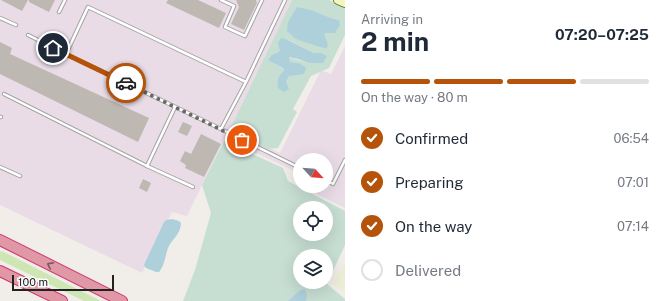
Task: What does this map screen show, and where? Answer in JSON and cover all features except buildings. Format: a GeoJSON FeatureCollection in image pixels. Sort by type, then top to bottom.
{"type":"FeatureCollection","features":[{"type":"Feature","properties":{"kind":"highway"},"geometry":{"type":"LineString","coordinates":[[0,240],[122,301]]}},
{"type":"Feature","properties":{"kind":"highway"},"geometry":{"type":"LineString","coordinates":[[0,271],[62,301]]}},
{"type":"Feature","properties":{"kind":"main road"},"geometry":{"type":"LineString","coordinates":[[338,0],[345,4]]}},
{"type":"Feature","properties":{"kind":"lane"},"geometry":{"type":"LineString","coordinates":[[59,12],[65,0]]}},
{"type":"Feature","properties":{"kind":"lane"},"geometry":{"type":"LineString","coordinates":[[221,0],[234,6],[225,27],[245,36],[262,0]]}},
{"type":"Feature","properties":{"kind":"lane"},"geometry":{"type":"LineString","coordinates":[[221,129],[246,82],[285,0]]}},
{"type":"Feature","properties":{"kind":"lane"},"geometry":{"type":"LineString","coordinates":[[66,54],[88,7],[246,82]]}},
{"type":"Feature","properties":{"kind":"lane"},"geometry":{"type":"LineString","coordinates":[[0,18],[16,25]]}},
{"type":"Feature","properties":{"kind":"lane"},"geometry":{"type":"LineString","coordinates":[[28,35],[293,165]]}},
{"type":"Feature","properties":{"kind":"lane"},"geometry":{"type":"LineString","coordinates":[[4,94],[147,166],[193,187]]}},
{"type":"Feature","properties":{"kind":"lane"},"geometry":{"type":"LineString","coordinates":[[147,166],[175,107]]}},
{"type":"Feature","properties":{"kind":"lane"},"geometry":{"type":"LineString","coordinates":[[333,184],[345,160]]}},
{"type":"Feature","properties":{"kind":"lane"},"geometry":{"type":"LineString","coordinates":[[0,167],[20,176]]}},
{"type":"Feature","properties":{"kind":"shaded area"},"geometry":{"type":"Polygon","coordinates":[[[0,0],[292,0],[230,129],[280,153],[321,70],[331,74],[345,46],[345,208],[314,193],[333,193],[333,153],[293,153],[293,171],[225,138],[187,216],[172,212],[142,273],[0,205],[0,0]]]}},
{"type":"Feature","properties":{"kind":"green space"},"geometry":{"type":"Polygon","coordinates":[[[292,0],[329,0],[345,8],[345,35],[329,68],[311,76],[293,109],[297,112],[278,148],[268,149],[230,129],[292,0]],[[314,11],[320,47],[326,49],[324,34],[328,33],[339,20],[314,11]],[[289,40],[280,51],[272,55],[275,64],[284,70],[286,82],[299,63],[289,62],[288,57],[309,63],[323,62],[321,53],[314,53],[289,40]]]}},
{"type":"Feature","properties":{"kind":"green space"},"geometry":{"type":"Polygon","coordinates":[[[224,141],[283,168],[288,181],[293,184],[293,193],[311,193],[326,201],[293,201],[293,241],[333,241],[333,205],[345,211],[345,245],[333,271],[333,249],[293,249],[293,289],[333,289],[345,299],[345,301],[183,301],[195,270],[211,213],[202,185],[224,141]]]}},
{"type":"Feature","properties":{"kind":"green space"},"geometry":{"type":"Polygon","coordinates":[[[0,251],[101,301],[84,301],[0,260],[0,251]]]}},
{"type":"Feature","properties":{"kind":"green space"},"geometry":{"type":"Polygon","coordinates":[[[345,260],[345,293],[333,284],[345,260]]]}},
{"type":"Feature","properties":{"kind":"water"},"geometry":{"type":"Polygon","coordinates":[[[297,7],[314,11],[339,20],[340,25],[335,33],[324,34],[328,45],[326,49],[296,39],[287,31],[288,22],[297,7]]]}},
{"type":"Feature","properties":{"kind":"water"},"geometry":{"type":"Polygon","coordinates":[[[281,38],[314,53],[321,53],[327,56],[323,63],[309,63],[289,57],[290,62],[299,63],[306,68],[304,74],[289,76],[286,82],[289,89],[284,92],[278,88],[278,78],[284,71],[283,68],[268,60],[272,55],[280,51],[278,43],[281,38]]]}},
{"type":"Feature","properties":{"kind":"water"},"geometry":{"type":"Polygon","coordinates":[[[172,219],[179,221],[181,223],[181,227],[168,248],[163,266],[159,272],[146,268],[144,265],[164,222],[172,219]]]}},
{"type":"Feature","properties":{"kind":"water"},"geometry":{"type":"Polygon","coordinates":[[[303,289],[305,290],[307,295],[306,301],[288,301],[303,289]]]}},
{"type":"Feature","properties":{"kind":"way so far"},"geometry":{"type":"LineString","coordinates":[[126,83],[242,140]]}},
{"type":"Feature","properties":{"kind":"route"},"geometry":{"type":"LineString","coordinates":[[53,48],[126,83]]}}]}
